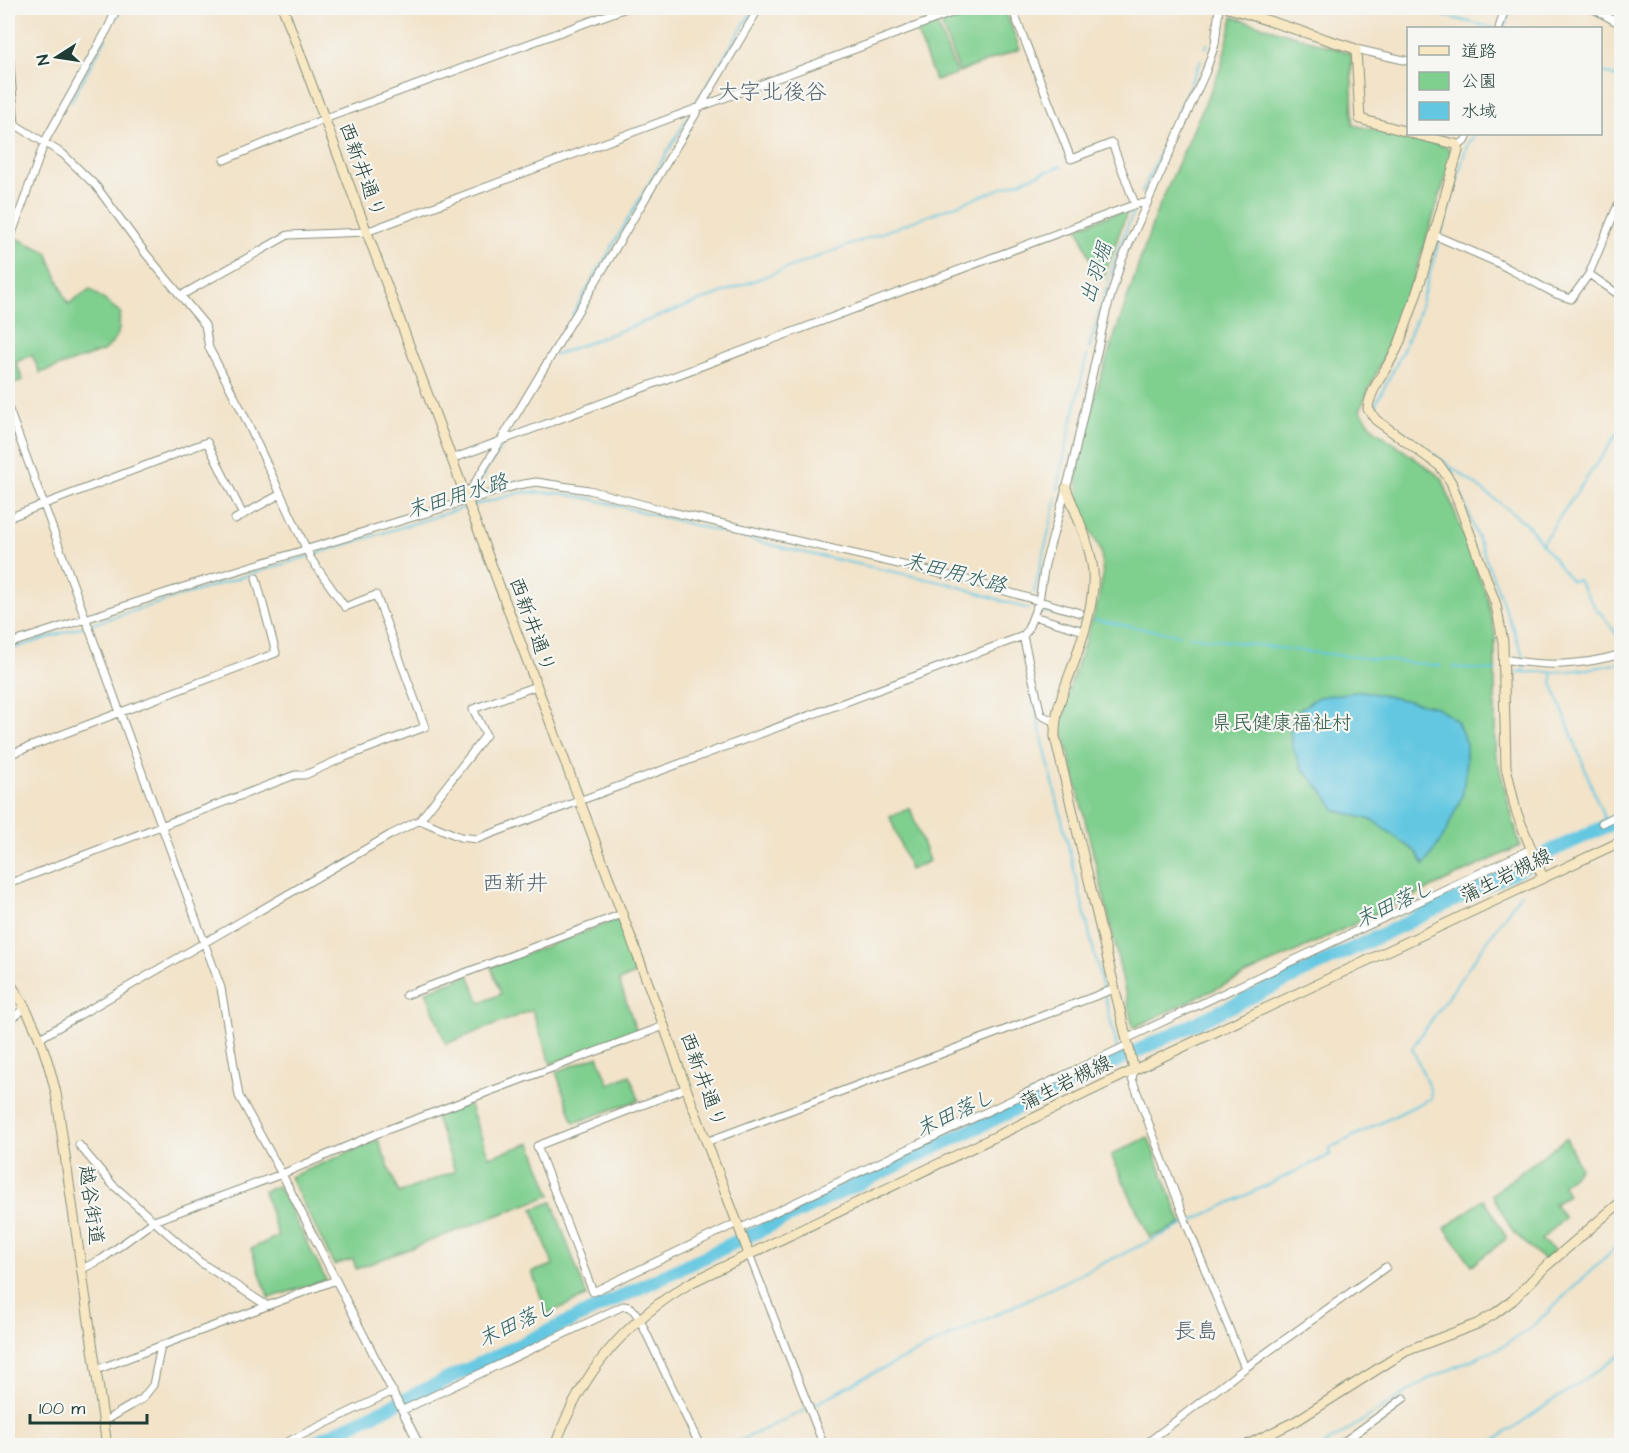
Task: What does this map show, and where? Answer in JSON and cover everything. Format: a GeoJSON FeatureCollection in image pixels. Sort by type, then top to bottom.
{"type":"FeatureCollection","features":[{"type":"Feature","properties":{"kind":"street"},"geometry":{"type":"LineString","coordinates":[[8,244],[45,141],[117,8]]}},
{"type":"Feature","properties":{"kind":"street","name":"西新井通り"},"geometry":{"type":"LineString","coordinates":[[283,8],[749,1254]]}},
{"type":"Feature","properties":{"kind":"street"},"geometry":{"type":"LineString","coordinates":[[224,160],[324,119],[626,8]]}},
{"type":"Feature","properties":{"kind":"street"},"geometry":{"type":"LineString","coordinates":[[466,497],[759,8]]}},
{"type":"Feature","properties":{"kind":"street"},"geometry":{"type":"LineString","coordinates":[[180,296],[288,235],[366,231],[965,8]]}},
{"type":"Feature","properties":{"kind":"street"},"geometry":{"type":"LineString","coordinates":[[1012,8],[1071,159],[1112,143],[1135,204]]}},
{"type":"Feature","properties":{"kind":"street"},"geometry":{"type":"LineString","coordinates":[[1055,722],[1041,715],[1023,636],[1039,601],[1050,541],[1066,488],[1106,312],[1121,262],[1206,71],[1215,44],[1219,8]]}},
{"type":"Feature","properties":{"kind":"street"},"geometry":{"type":"LineString","coordinates":[[1229,8],[1356,49],[1407,61]]}},
{"type":"Feature","properties":{"kind":"street"},"geometry":{"type":"LineString","coordinates":[[1499,27],[1505,8]]}},
{"type":"Feature","properties":{"kind":"street"},"geometry":{"type":"LineString","coordinates":[[1592,8],[1622,26]]}},
{"type":"Feature","properties":{"kind":"street"},"geometry":{"type":"LineString","coordinates":[[1356,49],[1360,119],[1407,132]]}},
{"type":"Feature","properties":{"kind":"street"},"geometry":{"type":"LineString","coordinates":[[8,52],[14,124],[8,139]]}},
{"type":"Feature","properties":{"kind":"street"},"geometry":{"type":"LineString","coordinates":[[8,884],[295,775],[305,775],[424,727],[376,595],[345,606],[310,560],[242,411],[209,348],[205,325],[146,254],[96,186],[63,154],[14,124]]}},
{"type":"Feature","properties":{"kind":"street"},"geometry":{"type":"LineString","coordinates":[[1418,135],[1458,146]]}},
{"type":"Feature","properties":{"kind":"street"},"geometry":{"type":"LineString","coordinates":[[1468,135],[1466,140],[1458,146],[1411,311],[1398,346],[1371,398],[1368,410],[1376,420],[1440,466],[1451,482],[1496,605],[1503,659],[1506,768],[1516,811],[1543,878]]}},
{"type":"Feature","properties":{"kind":"street"},"geometry":{"type":"LineString","coordinates":[[1434,235],[1496,262],[1556,294],[1571,299],[1589,274],[1622,195]]}},
{"type":"Feature","properties":{"kind":"street"},"geometry":{"type":"LineString","coordinates":[[452,459],[1135,204],[1146,203]]}},
{"type":"Feature","properties":{"kind":"street"},"geometry":{"type":"LineString","coordinates":[[1589,274],[1622,297]]}},
{"type":"Feature","properties":{"kind":"street"},"geometry":{"type":"LineString","coordinates":[[8,407],[118,713],[221,988],[239,1096],[282,1174],[420,1446]]}},
{"type":"Feature","properties":{"kind":"street"},"geometry":{"type":"LineString","coordinates":[[8,518],[207,442],[243,515]]}},
{"type":"Feature","properties":{"kind":"street"},"geometry":{"type":"LineString","coordinates":[[8,644],[466,497],[536,482],[589,490],[687,516],[964,579],[1080,613]]}},
{"type":"Feature","properties":{"kind":"street"},"geometry":{"type":"LineString","coordinates":[[1066,488],[1090,555],[1093,587],[1084,631],[1055,722],[1058,752],[1134,1070],[1132,1079],[1245,1368]]}},
{"type":"Feature","properties":{"kind":"street"},"geometry":{"type":"LineString","coordinates":[[235,519],[279,495]]}},
{"type":"Feature","properties":{"kind":"street"},"geometry":{"type":"LineString","coordinates":[[8,755],[276,653],[256,578]]}},
{"type":"Feature","properties":{"kind":"street"},"geometry":{"type":"LineString","coordinates":[[1033,616],[1084,631]]}},
{"type":"Feature","properties":{"kind":"street"},"geometry":{"type":"LineString","coordinates":[[420,820],[460,837],[477,839],[1023,636]]}},
{"type":"Feature","properties":{"kind":"street"},"geometry":{"type":"LineString","coordinates":[[1503,659],[1533,665],[1563,665],[1597,661],[1622,654]]}},
{"type":"Feature","properties":{"kind":"street"},"geometry":{"type":"LineString","coordinates":[[40,1038],[390,835],[420,820],[486,735],[473,709],[536,686]]}},
{"type":"Feature","properties":{"kind":"street"},"geometry":{"type":"LineString","coordinates":[[1602,823],[1622,813]]}},
{"type":"Feature","properties":{"kind":"street","name":"蒲生岩槻線"},"geometry":{"type":"LineString","coordinates":[[555,1446],[568,1410],[595,1367],[639,1318],[684,1287],[1134,1070],[1622,840]]}},
{"type":"Feature","properties":{"kind":"street"},"geometry":{"type":"LineString","coordinates":[[686,1088],[537,1146],[593,1292],[738,1226],[1531,849]]}},
{"type":"Feature","properties":{"kind":"street"},"geometry":{"type":"LineString","coordinates":[[405,995],[622,914]]}},
{"type":"Feature","properties":{"kind":"street","name":"越谷街道"},"geometry":{"type":"LineString","coordinates":[[8,980],[26,1007],[40,1038],[56,1093],[107,1446]]}},
{"type":"Feature","properties":{"kind":"street"},"geometry":{"type":"LineString","coordinates":[[706,1142],[1114,989]]}},
{"type":"Feature","properties":{"kind":"street"},"geometry":{"type":"LineString","coordinates":[[8,1022],[26,1007]]}},
{"type":"Feature","properties":{"kind":"street"},"geometry":{"type":"LineString","coordinates":[[82,1269],[102,1259],[154,1221],[282,1174],[376,1134],[664,1026]]}},
{"type":"Feature","properties":{"kind":"street"},"geometry":{"type":"LineString","coordinates":[[79,1145],[112,1184],[200,1262],[266,1305]]}},
{"type":"Feature","properties":{"kind":"street"},"geometry":{"type":"LineString","coordinates":[[1245,1446],[1296,1421],[1406,1351],[1477,1324],[1494,1314],[1513,1300],[1545,1267],[1622,1201]]}},
{"type":"Feature","properties":{"kind":"street"},"geometry":{"type":"LineString","coordinates":[[749,1254],[824,1446]]}},
{"type":"Feature","properties":{"kind":"street"},"geometry":{"type":"LineString","coordinates":[[1143,1446],[1245,1368],[1386,1267]]}},
{"type":"Feature","properties":{"kind":"street"},"geometry":{"type":"LineString","coordinates":[[96,1370],[336,1280]]}},
{"type":"Feature","properties":{"kind":"street"},"geometry":{"type":"LineString","coordinates":[[403,1410],[623,1306],[633,1308],[639,1318],[700,1446]]}},
{"type":"Feature","properties":{"kind":"street"},"geometry":{"type":"LineString","coordinates":[[103,1422],[142,1399],[153,1385],[161,1346]]}},
{"type":"Feature","properties":{"kind":"street"},"geometry":{"type":"LineString","coordinates":[[279,1446],[393,1391]]}},
{"type":"Feature","properties":{"kind":"street"},"geometry":{"type":"LineString","coordinates":[[1338,1446],[1349,1443],[1404,1398]]}},
{"type":"Feature","properties":{"kind":"green space"},"geometry":{"type":"Polygon","coordinates":[[[975,8],[1004,8],[1020,49],[959,72],[940,21],[975,8]]]}},
{"type":"Feature","properties":{"kind":"green space","name":"県民健康福祉村"},"geometry":{"type":"Polygon","coordinates":[[[1233,17],[1351,53],[1353,125],[1446,146],[1453,155],[1402,315],[1360,410],[1375,430],[1442,478],[1488,600],[1495,635],[1495,751],[1520,846],[1133,1028],[1110,922],[1062,726],[1065,701],[1097,605],[1103,576],[1101,551],[1079,509],[1077,471],[1096,391],[1155,216],[1221,67],[1233,17]]]}},
{"type":"Feature","properties":{"kind":"green space"},"geometry":{"type":"Polygon","coordinates":[[[936,23],[957,74],[935,80],[916,30],[936,23]]]}},
{"type":"Feature","properties":{"kind":"green space"},"geometry":{"type":"Polygon","coordinates":[[[1128,209],[1104,277],[1098,279],[1078,227],[1128,209]]]}},
{"type":"Feature","properties":{"kind":"green space"},"geometry":{"type":"Polygon","coordinates":[[[16,238],[47,252],[68,304],[90,289],[121,313],[117,336],[103,351],[40,373],[32,355],[16,362],[23,380],[8,385],[8,266],[16,238]]]}},
{"type":"Feature","properties":{"kind":"green space"},"geometry":{"type":"Polygon","coordinates":[[[910,808],[929,861],[910,870],[890,817],[910,808]]]}},
{"type":"Feature","properties":{"kind":"green space"},"geometry":{"type":"Polygon","coordinates":[[[619,919],[639,972],[619,981],[637,1032],[551,1064],[532,1010],[446,1044],[426,991],[469,975],[480,1003],[501,994],[491,967],[619,919]]]}},
{"type":"Feature","properties":{"kind":"green space"},"geometry":{"type":"Polygon","coordinates":[[[598,1056],[609,1084],[630,1075],[639,1100],[574,1123],[556,1072],[598,1056]]]}},
{"type":"Feature","properties":{"kind":"green space"},"geometry":{"type":"Polygon","coordinates":[[[469,1104],[489,1157],[531,1143],[551,1195],[356,1269],[353,1259],[334,1265],[290,1177],[378,1140],[399,1193],[455,1171],[435,1116],[469,1104]]]}},
{"type":"Feature","properties":{"kind":"green space"},"geometry":{"type":"Polygon","coordinates":[[[1148,1137],[1182,1224],[1150,1238],[1111,1155],[1148,1137]]]}},
{"type":"Feature","properties":{"kind":"green space"},"geometry":{"type":"Polygon","coordinates":[[[1566,1138],[1580,1168],[1563,1185],[1568,1195],[1554,1204],[1565,1218],[1541,1240],[1555,1251],[1544,1260],[1513,1232],[1492,1194],[1566,1138]]]}},
{"type":"Feature","properties":{"kind":"green space"},"geometry":{"type":"Polygon","coordinates":[[[278,1186],[326,1280],[269,1298],[251,1249],[278,1236],[264,1191],[278,1186]]]}},
{"type":"Feature","properties":{"kind":"green space"},"geometry":{"type":"Polygon","coordinates":[[[1484,1199],[1507,1238],[1472,1265],[1445,1228],[1484,1199]]]}},
{"type":"Feature","properties":{"kind":"green space"},"geometry":{"type":"Polygon","coordinates":[[[552,1202],[587,1296],[547,1314],[532,1272],[553,1265],[533,1209],[552,1202]]]}},
{"type":"Feature","properties":{"kind":"water"},"geometry":{"type":"Polygon","coordinates":[[[1363,691],[1436,707],[1457,721],[1466,743],[1466,770],[1462,796],[1444,836],[1424,865],[1417,853],[1374,821],[1335,810],[1325,794],[1301,767],[1292,746],[1290,731],[1299,710],[1318,697],[1363,691]]]}},
{"type":"Feature","properties":{"kind":"waterway"},"geometry":{"type":"LineString","coordinates":[[117,17],[121,8]]}},
{"type":"Feature","properties":{"kind":"waterway"},"geometry":{"type":"LineString","coordinates":[[693,108],[754,8]]}},
{"type":"Feature","properties":{"kind":"waterway"},"geometry":{"type":"LineString","coordinates":[[1411,8],[1490,27]]}},
{"type":"Feature","properties":{"kind":"waterway"},"geometry":{"type":"LineString","coordinates":[[1504,27],[1511,8]]}},
{"type":"Feature","properties":{"kind":"waterway"},"geometry":{"type":"LineString","coordinates":[[71,101],[106,38]]}},
{"type":"Feature","properties":{"kind":"waterway","name":"出羽堀"},"geometry":{"type":"LineString","coordinates":[[1206,48],[1207,44]]}},
{"type":"Feature","properties":{"kind":"waterway","name":"出羽堀"},"geometry":{"type":"LineString","coordinates":[[1142,193],[1201,60]]}},
{"type":"Feature","properties":{"kind":"waterway"},"geometry":{"type":"LineString","coordinates":[[1602,72],[1622,79]]}},
{"type":"Feature","properties":{"kind":"waterway"},"geometry":{"type":"LineString","coordinates":[[572,315],[689,115]]}},
{"type":"Feature","properties":{"kind":"waterway"},"geometry":{"type":"LineString","coordinates":[[1474,135],[1468,142],[1417,317],[1375,409],[1450,466],[1525,660],[1523,672]]}},
{"type":"Feature","properties":{"kind":"waterway"},"geometry":{"type":"LineString","coordinates":[[555,355],[1061,166]]}},
{"type":"Feature","properties":{"kind":"waterway","name":"出羽堀"},"geometry":{"type":"LineString","coordinates":[[1089,348],[1117,253],[1135,208]]}},
{"type":"Feature","properties":{"kind":"waterway"},"geometry":{"type":"LineString","coordinates":[[8,254],[10,246]]}},
{"type":"Feature","properties":{"kind":"waterway","name":"出羽堀"},"geometry":{"type":"LineString","coordinates":[[1058,490],[1087,355]]}},
{"type":"Feature","properties":{"kind":"waterway"},"geometry":{"type":"LineString","coordinates":[[1541,544],[1622,427]]}},
{"type":"Feature","properties":{"kind":"waterway"},"geometry":{"type":"LineString","coordinates":[[469,498],[504,442]]}},
{"type":"Feature","properties":{"kind":"waterway"},"geometry":{"type":"LineString","coordinates":[[1453,468],[1531,529],[1571,581],[1578,580],[1598,612],[1622,642]]}},
{"type":"Feature","properties":{"kind":"waterway","name":"末田用水路"},"geometry":{"type":"LineString","coordinates":[[471,506],[523,492],[559,493],[592,499],[792,550],[950,584],[1028,609]]}},
{"type":"Feature","properties":{"kind":"waterway","name":"出羽堀"},"geometry":{"type":"LineString","coordinates":[[1034,593],[1057,497]]}},
{"type":"Feature","properties":{"kind":"waterway","name":"末田用水路"},"geometry":{"type":"LineString","coordinates":[[8,650],[466,507]]}},
{"type":"Feature","properties":{"kind":"waterway"},"geometry":{"type":"LineString","coordinates":[[1039,611],[1078,617]]}},
{"type":"Feature","properties":{"kind":"waterway"},"geometry":{"type":"LineString","coordinates":[[1095,620],[1179,635]]}},
{"type":"Feature","properties":{"kind":"waterway"},"geometry":{"type":"LineString","coordinates":[[1189,636],[1441,666]]}},
{"type":"Feature","properties":{"kind":"waterway"},"geometry":{"type":"LineString","coordinates":[[1512,672],[1567,671],[1622,662]]}},
{"type":"Feature","properties":{"kind":"waterway"},"geometry":{"type":"LineString","coordinates":[[1453,667],[1496,671]]}},
{"type":"Feature","properties":{"kind":"waterway"},"geometry":{"type":"LineString","coordinates":[[1552,673],[1552,683],[1607,826]]}},
{"type":"Feature","properties":{"kind":"waterway"},"geometry":{"type":"LineString","coordinates":[[1032,696],[1119,1060]]}},
{"type":"Feature","properties":{"kind":"waterway","name":"末田落し"},"geometry":{"type":"LineString","coordinates":[[307,1446],[1622,819]]}},
{"type":"Feature","properties":{"kind":"waterway","name":"末田落し"},"geometry":{"type":"LineString","coordinates":[[1540,866],[1551,851]]}},
{"type":"Feature","properties":{"kind":"waterway"},"geometry":{"type":"LineString","coordinates":[[1530,881],[1537,871]]}},
{"type":"Feature","properties":{"kind":"waterway"},"geometry":{"type":"LineString","coordinates":[[729,1446],[803,1411],[861,1379],[1330,1155],[1330,1148],[1431,1098],[1430,1089],[1412,1048],[1521,893]]}},
{"type":"Feature","properties":{"kind":"waterway"},"geometry":{"type":"LineString","coordinates":[[1323,1446],[1426,1380],[1503,1346],[1531,1328],[1622,1241]]}},
{"type":"Feature","properties":{"kind":"waterway"},"geometry":{"type":"LineString","coordinates":[[1486,1446],[1622,1354]]}},
{"type":"Feature","properties":{"kind":"waterway"},"geometry":{"type":"LineString","coordinates":[[402,1400],[425,1446]]}},
{"type":"Feature","properties":{"kind":"district","name":"大字北後谷"},"geometry":{"type":"Point","coordinates":[772,92]}},
{"type":"Feature","properties":{"kind":"district","name":"西新井"},"geometry":{"type":"Point","coordinates":[515,883]}},
{"type":"Feature","properties":{"kind":"district","name":"長島"},"geometry":{"type":"Point","coordinates":[1196,1331]}}]}
